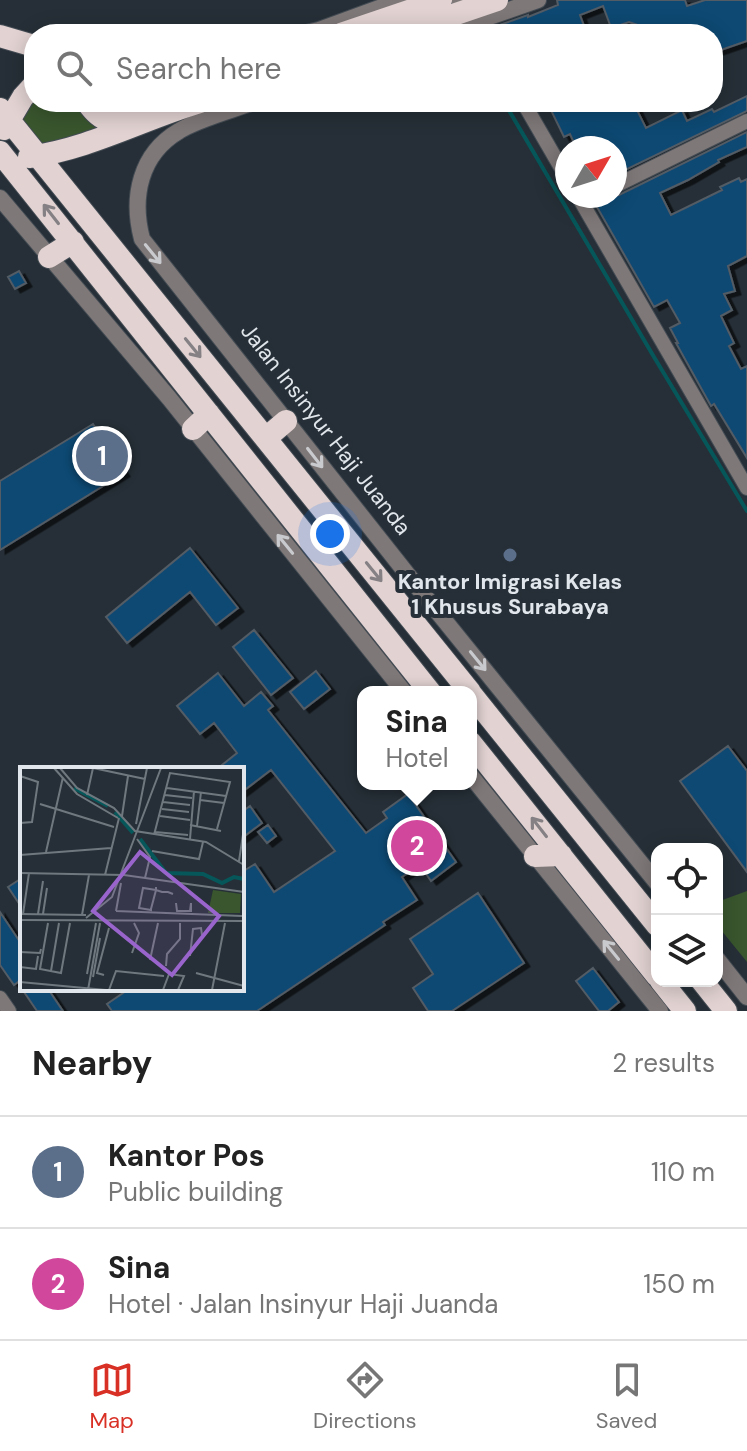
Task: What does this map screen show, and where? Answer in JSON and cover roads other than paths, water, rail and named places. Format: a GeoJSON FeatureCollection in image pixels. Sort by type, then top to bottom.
{"type":"FeatureCollection","features":[{"type":"Feature","properties":{"kind":"highway"},"geometry":{"type":"LineString","coordinates":[[432,24],[497,0]]}},
{"type":"Feature","properties":{"kind":"highway"},"geometry":{"type":"LineString","coordinates":[[409,24],[456,17]]}},
{"type":"Feature","properties":{"kind":"highway"},"geometry":{"type":"LineString","coordinates":[[1,30],[24,41]]}},
{"type":"Feature","properties":{"kind":"highway"},"geometry":{"type":"LineString","coordinates":[[3,135],[24,96]]}},
{"type":"Feature","properties":{"kind":"highway"},"geometry":{"type":"LineString","coordinates":[[95,112],[99,117],[114,121],[147,112]]}},
{"type":"Feature","properties":{"kind":"highway"},"geometry":{"type":"LineString","coordinates":[[3,135],[39,156],[84,144],[172,112]]}},
{"type":"Feature","properties":{"kind":"highway"},"geometry":{"type":"LineString","coordinates":[[3,135],[39,156],[464,686]]}},
{"type":"Feature","properties":{"kind":"highway"},"geometry":{"type":"LineString","coordinates":[[3,135],[73,242],[201,421],[425,686]]}},
{"type":"Feature","properties":{"kind":"highway"},"geometry":{"type":"LineString","coordinates":[[49,257],[73,242]]}},
{"type":"Feature","properties":{"kind":"highway"},"geometry":{"type":"LineString","coordinates":[[266,438],[286,421]]}},
{"type":"Feature","properties":{"kind":"highway"},"geometry":{"type":"LineString","coordinates":[[477,702],[651,918]]}},
{"type":"Feature","properties":{"kind":"highway"},"geometry":{"type":"LineString","coordinates":[[477,750],[651,968]]}},
{"type":"Feature","properties":{"kind":"highway"},"geometry":{"type":"LineString","coordinates":[[535,856],[561,855]]}},
{"type":"Feature","properties":{"kind":"highway"},"geometry":{"type":"LineString","coordinates":[[666,987],[685,1011]]}},
{"type":"Feature","properties":{"kind":"highway"},"geometry":{"type":"LineString","coordinates":[[705,987],[717,1008]]}},
{"type":"Feature","properties":{"kind":"street"},"geometry":{"type":"LineString","coordinates":[[335,24],[401,0]]}},
{"type":"Feature","properties":{"kind":"street"},"geometry":{"type":"LineString","coordinates":[[456,17],[538,0]]}},
{"type":"Feature","properties":{"kind":"street"},"geometry":{"type":"LineString","coordinates":[[1,30],[24,35]]}},
{"type":"Feature","properties":{"kind":"street","name":"Jalan Insinyur Haji Juanda"},"geometry":{"type":"LineString","coordinates":[[227,112],[181,129],[154,151],[139,181],[137,222],[142,239],[651,876]]}},
{"type":"Feature","properties":{"kind":"street"},"geometry":{"type":"LineString","coordinates":[[529,112],[555,157]]}},
{"type":"Feature","properties":{"kind":"street"},"geometry":{"type":"LineString","coordinates":[[627,180],[747,121]]}},
{"type":"Feature","properties":{"kind":"street"},"geometry":{"type":"LineString","coordinates":[[0,198],[49,257],[201,421],[400,686]]}},
{"type":"Feature","properties":{"kind":"street"},"geometry":{"type":"LineString","coordinates":[[591,208],[747,488]]}},
{"type":"Feature","properties":{"kind":"street"},"geometry":{"type":"LineString","coordinates":[[477,784],[660,1011]]}},
{"type":"Feature","properties":{"kind":"street"},"geometry":{"type":"LineString","coordinates":[[723,967],[747,997]]}},
{"type":"Feature","properties":{"kind":"street"},"geometry":{"type":"LineString","coordinates":[[0,998],[9,1011]]}},
{"type":"Feature","properties":{"kind":"waterway"},"geometry":{"type":"LineString","coordinates":[[510,112],[747,511]]}},
{"type":"Feature","properties":{"kind":"place","name":"Kantor Pos"},"geometry":{"type":"Point","coordinates":[102,456]}},
{"type":"Feature","properties":{"kind":"place","name":"Kantor Imigrasi Kelas 1 Khusus Surabaya"},"geometry":{"type":"Point","coordinates":[510,555]}},
{"type":"Feature","properties":{"kind":"place","name":"Sina"},"geometry":{"type":"Point","coordinates":[417,846]}}]}
